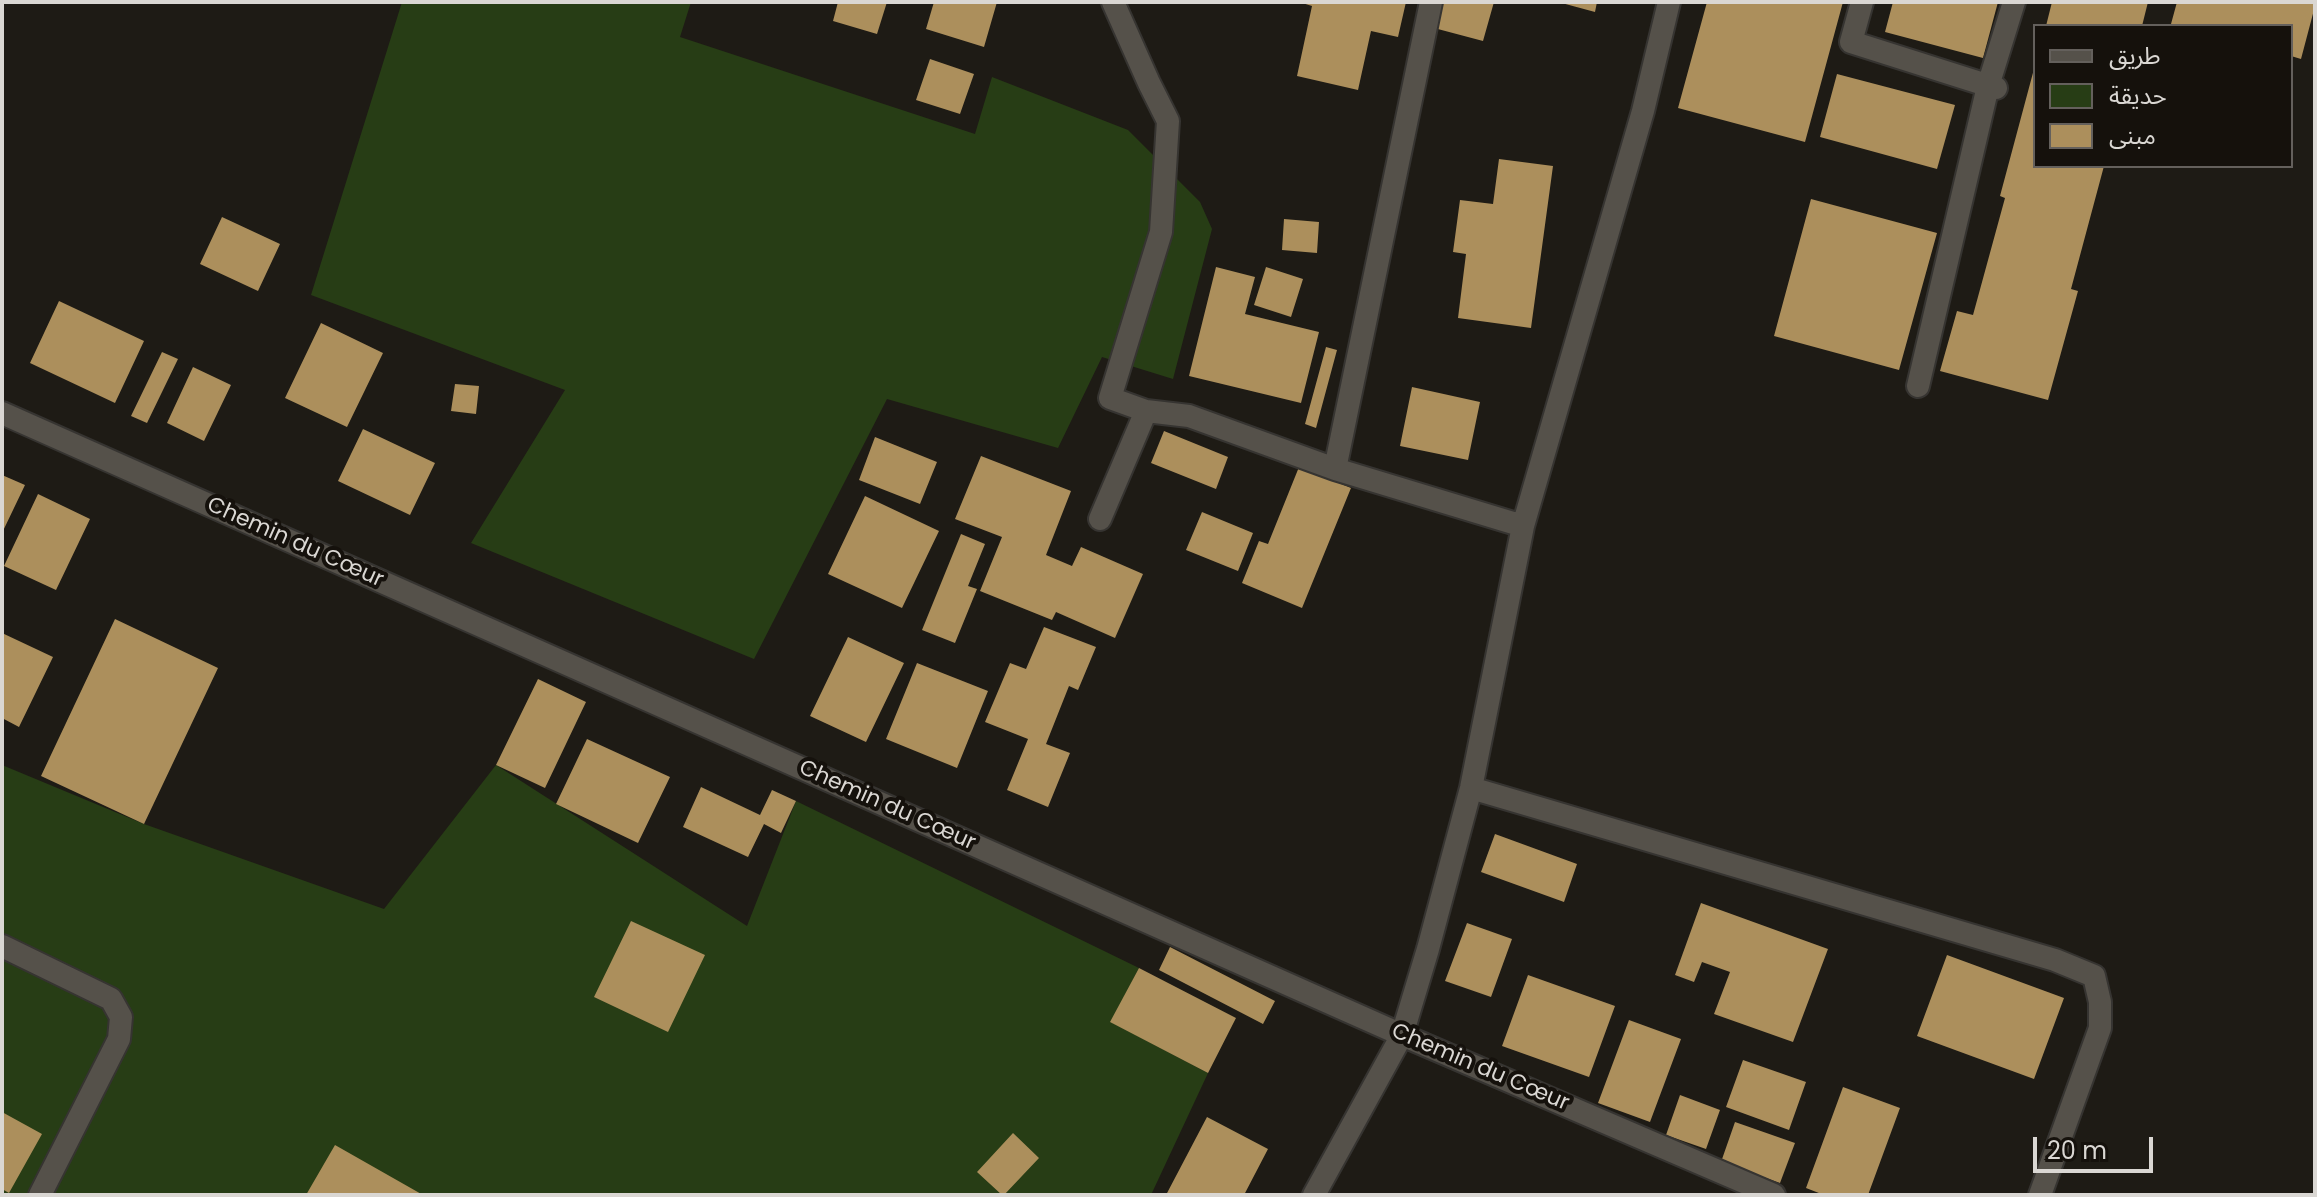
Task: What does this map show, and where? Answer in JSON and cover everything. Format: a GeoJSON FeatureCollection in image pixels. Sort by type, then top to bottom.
{"type":"FeatureCollection","features":[{"type":"Feature","properties":{"kind":"street"},"geometry":{"type":"LineString","coordinates":[[1113,2],[1168,121],[1161,232],[1110,398],[1146,411],[1189,416],[1335,469],[1523,526]]}},
{"type":"Feature","properties":{"kind":"street"},"geometry":{"type":"LineString","coordinates":[[1335,469],[1431,2]]}},
{"type":"Feature","properties":{"kind":"street"},"geometry":{"type":"LineString","coordinates":[[1314,1195],[1402,1035],[1428,949],[1471,788],[1523,526],[1643,111],[1669,2]]}},
{"type":"Feature","properties":{"kind":"street"},"geometry":{"type":"LineString","coordinates":[[1862,2],[1851,42],[1992,87]]}},
{"type":"Feature","properties":{"kind":"street"},"geometry":{"type":"LineString","coordinates":[[1918,386],[2014,2]]}},
{"type":"Feature","properties":{"kind":"street"},"geometry":{"type":"LineString","coordinates":[[1100,519],[1146,411]]}},
{"type":"Feature","properties":{"kind":"street","name":"Chemin du Cœur"},"geometry":{"type":"LineString","coordinates":[[2,413],[1402,1035],[1774,1195]]}},
{"type":"Feature","properties":{"kind":"street"},"geometry":{"type":"LineString","coordinates":[[1471,788],[2055,960],[2094,976],[2100,1002],[2100,1028],[2040,1195]]}},
{"type":"Feature","properties":{"kind":"street"},"geometry":{"type":"LineString","coordinates":[[2,946],[111,999],[121,1017],[119,1039],[40,1195]]}},
{"type":"Feature","properties":{"kind":"green space"},"geometry":{"type":"Polygon","coordinates":[[[402,2],[691,2],[680,37],[975,134],[992,77],[1128,130],[1200,202],[1212,229],[1173,379],[1102,357],[1058,448],[887,399],[754,659],[471,543],[565,390],[311,295],[402,2]]]}},
{"type":"Feature","properties":{"kind":"green space"},"geometry":{"type":"Polygon","coordinates":[[[2,765],[144,824],[384,909],[496,765],[747,926],[796,801],[1139,968],[1111,1022],[1208,1073],[1151,1195],[2,1195],[2,765]]]}},
{"type":"Feature","properties":{"kind":"building"},"geometry":{"type":"Polygon","coordinates":[[[838,2],[887,2],[877,34],[833,21],[838,2]]]}},
{"type":"Feature","properties":{"kind":"building"},"geometry":{"type":"Polygon","coordinates":[[[934,2],[997,2],[984,47],[926,29],[934,2]]]}},
{"type":"Feature","properties":{"kind":"building"},"geometry":{"type":"Polygon","coordinates":[[[1299,2],[1406,2],[1398,37],[1371,31],[1358,90],[1297,76],[1312,6],[1299,2]]]}},
{"type":"Feature","properties":{"kind":"building"},"geometry":{"type":"Polygon","coordinates":[[[1442,2],[1494,2],[1483,41],[1434,28],[1442,2]]]}},
{"type":"Feature","properties":{"kind":"building"},"geometry":{"type":"Polygon","coordinates":[[[1558,2],[1597,2],[1595,12],[1558,2]]]}},
{"type":"Feature","properties":{"kind":"building"},"geometry":{"type":"Polygon","coordinates":[[[1707,2],[1843,2],[1805,142],[1678,108],[1707,2]]]}},
{"type":"Feature","properties":{"kind":"building"},"geometry":{"type":"Polygon","coordinates":[[[1893,2],[1998,2],[1983,58],[1885,32],[1893,2]]]}},
{"type":"Feature","properties":{"kind":"building"},"geometry":{"type":"Polygon","coordinates":[[[2052,2],[2148,2],[2142,24],[2046,24],[2052,2]]]}},
{"type":"Feature","properties":{"kind":"building"},"geometry":{"type":"Polygon","coordinates":[[[2177,2],[2315,2],[2301,59],[2293,57],[2293,24],[2171,24],[2177,2]]]}},
{"type":"Feature","properties":{"kind":"building"},"geometry":{"type":"Polygon","coordinates":[[[930,59],[974,74],[960,114],[916,100],[930,59]]]}},
{"type":"Feature","properties":{"kind":"building"},"geometry":{"type":"Polygon","coordinates":[[[2033,73],[2033,168],[2103,168],[2071,289],[2078,291],[2048,400],[1940,371],[1957,311],[1973,315],[2005,198],[2000,196],[2033,73]]]}},
{"type":"Feature","properties":{"kind":"building"},"geometry":{"type":"Polygon","coordinates":[[[1837,74],[1955,105],[1937,169],[1820,137],[1837,74]]]}},
{"type":"Feature","properties":{"kind":"building"},"geometry":{"type":"Polygon","coordinates":[[[1499,159],[1553,166],[1531,328],[1458,318],[1466,254],[1453,252],[1460,200],[1493,204],[1499,159]]]}},
{"type":"Feature","properties":{"kind":"building"},"geometry":{"type":"Polygon","coordinates":[[[1811,199],[1937,233],[1899,370],[1774,336],[1811,199]]]}},
{"type":"Feature","properties":{"kind":"building"},"geometry":{"type":"Polygon","coordinates":[[[222,217],[280,244],[258,291],[200,264],[222,217]]]}},
{"type":"Feature","properties":{"kind":"building"},"geometry":{"type":"Polygon","coordinates":[[[1284,219],[1319,222],[1317,253],[1282,250],[1284,219]]]}},
{"type":"Feature","properties":{"kind":"building"},"geometry":{"type":"Polygon","coordinates":[[[1216,267],[1255,277],[1245,314],[1319,332],[1301,403],[1189,376],[1216,267]]]}},
{"type":"Feature","properties":{"kind":"building"},"geometry":{"type":"Polygon","coordinates":[[[1266,267],[1303,279],[1291,317],[1254,305],[1266,267]]]}},
{"type":"Feature","properties":{"kind":"building"},"geometry":{"type":"Polygon","coordinates":[[[59,301],[144,341],[115,403],[30,363],[59,301]]]}},
{"type":"Feature","properties":{"kind":"building"},"geometry":{"type":"Polygon","coordinates":[[[321,323],[383,353],[347,427],[285,398],[321,323]]]}},
{"type":"Feature","properties":{"kind":"building"},"geometry":{"type":"Polygon","coordinates":[[[1326,347],[1337,350],[1316,428],[1305,424],[1326,347]]]}},
{"type":"Feature","properties":{"kind":"building"},"geometry":{"type":"Polygon","coordinates":[[[162,352],[178,359],[147,423],[131,416],[162,352]]]}},
{"type":"Feature","properties":{"kind":"building"},"geometry":{"type":"Polygon","coordinates":[[[193,367],[231,385],[204,441],[167,423],[193,367]]]}},
{"type":"Feature","properties":{"kind":"building"},"geometry":{"type":"Polygon","coordinates":[[[455,384],[479,386],[476,414],[451,411],[455,384]]]}},
{"type":"Feature","properties":{"kind":"building"},"geometry":{"type":"Polygon","coordinates":[[[1412,387],[1480,402],[1468,460],[1400,446],[1412,387]]]}},
{"type":"Feature","properties":{"kind":"building"},"geometry":{"type":"Polygon","coordinates":[[[363,429],[435,463],[410,515],[338,481],[363,429]]]}},
{"type":"Feature","properties":{"kind":"building"},"geometry":{"type":"Polygon","coordinates":[[[1164,431],[1228,457],[1216,489],[1151,463],[1164,431]]]}},
{"type":"Feature","properties":{"kind":"building"},"geometry":{"type":"Polygon","coordinates":[[[875,437],[937,462],[920,504],[859,480],[875,437]]]}},
{"type":"Feature","properties":{"kind":"building"},"geometry":{"type":"Polygon","coordinates":[[[981,456],[1071,491],[1046,555],[1072,566],[1081,547],[1143,574],[1115,638],[1056,612],[1052,620],[980,591],[1002,537],[955,519],[981,456]]]}},
{"type":"Feature","properties":{"kind":"building"},"geometry":{"type":"Polygon","coordinates":[[[1299,467],[1351,488],[1302,608],[1242,583],[1259,541],[1268,544],[1299,467]]]}},
{"type":"Feature","properties":{"kind":"building"},"geometry":{"type":"Polygon","coordinates":[[[2,475],[25,485],[2,533],[2,475]]]}},
{"type":"Feature","properties":{"kind":"building"},"geometry":{"type":"Polygon","coordinates":[[[38,494],[90,519],[56,590],[4,566],[38,494]]]}},
{"type":"Feature","properties":{"kind":"building"},"geometry":{"type":"Polygon","coordinates":[[[865,496],[939,531],[902,608],[828,574],[865,496]]]}},
{"type":"Feature","properties":{"kind":"building"},"geometry":{"type":"Polygon","coordinates":[[[1202,512],[1253,533],[1238,571],[1186,550],[1202,512]]]}},
{"type":"Feature","properties":{"kind":"building"},"geometry":{"type":"Polygon","coordinates":[[[961,534],[985,544],[968,586],[977,589],[955,643],[922,630],[961,534]]]}},
{"type":"Feature","properties":{"kind":"building"},"geometry":{"type":"Polygon","coordinates":[[[115,619],[218,668],[144,824],[41,776],[115,619]]]}},
{"type":"Feature","properties":{"kind":"building"},"geometry":{"type":"Polygon","coordinates":[[[1044,627],[1096,647],[1078,690],[1069,686],[1046,744],[1070,753],[1048,807],[1007,790],[1028,739],[985,722],[1010,663],[1026,669],[1044,627]]]}},
{"type":"Feature","properties":{"kind":"building"},"geometry":{"type":"Polygon","coordinates":[[[2,633],[53,657],[19,727],[2,718],[2,633]]]}},
{"type":"Feature","properties":{"kind":"building"},"geometry":{"type":"Polygon","coordinates":[[[848,637],[904,663],[866,742],[810,716],[848,637]]]}},
{"type":"Feature","properties":{"kind":"building"},"geometry":{"type":"Polygon","coordinates":[[[917,663],[988,691],[957,768],[886,739],[917,663]]]}},
{"type":"Feature","properties":{"kind":"building"},"geometry":{"type":"Polygon","coordinates":[[[538,679],[586,702],[545,788],[496,765],[538,679]]]}},
{"type":"Feature","properties":{"kind":"building"},"geometry":{"type":"Polygon","coordinates":[[[587,739],[670,777],[638,843],[556,804],[587,739]]]}},
{"type":"Feature","properties":{"kind":"building"},"geometry":{"type":"Polygon","coordinates":[[[701,787],[760,815],[772,790],[796,801],[781,833],[764,824],[748,857],[683,827],[701,787]]]}},
{"type":"Feature","properties":{"kind":"building"},"geometry":{"type":"Polygon","coordinates":[[[1495,834],[1577,864],[1564,902],[1481,872],[1495,834]]]}},
{"type":"Feature","properties":{"kind":"building"},"geometry":{"type":"Polygon","coordinates":[[[1701,903],[1828,949],[1793,1042],[1714,1014],[1730,972],[1702,962],[1694,982],[1675,975],[1701,903]]]}},
{"type":"Feature","properties":{"kind":"building"},"geometry":{"type":"Polygon","coordinates":[[[631,921],[705,955],[668,1032],[594,997],[631,921]]]}},
{"type":"Feature","properties":{"kind":"building"},"geometry":{"type":"Polygon","coordinates":[[[1467,923],[1512,939],[1491,997],[1445,981],[1467,923]]]}},
{"type":"Feature","properties":{"kind":"building"},"geometry":{"type":"Polygon","coordinates":[[[1170,947],[1275,1001],[1263,1024],[1159,970],[1170,947]]]}},
{"type":"Feature","properties":{"kind":"building"},"geometry":{"type":"Polygon","coordinates":[[[1947,955],[2064,998],[2034,1079],[1917,1036],[1947,955]]]}},
{"type":"Feature","properties":{"kind":"building"},"geometry":{"type":"Polygon","coordinates":[[[1139,968],[1236,1018],[1208,1073],[1110,1022],[1139,968]]]}},
{"type":"Feature","properties":{"kind":"building"},"geometry":{"type":"Polygon","coordinates":[[[1528,975],[1615,1006],[1589,1077],[1502,1046],[1528,975]]]}},
{"type":"Feature","properties":{"kind":"building"},"geometry":{"type":"Polygon","coordinates":[[[1629,1020],[1681,1039],[1650,1122],[1598,1103],[1629,1020]]]}},
{"type":"Feature","properties":{"kind":"building"},"geometry":{"type":"Polygon","coordinates":[[[1743,1060],[1806,1082],[1789,1130],[1726,1107],[1743,1060]]]}},
{"type":"Feature","properties":{"kind":"building"},"geometry":{"type":"Polygon","coordinates":[[[1843,1087],[1900,1108],[1868,1195],[1824,1195],[1806,1188],[1843,1087]]]}},
{"type":"Feature","properties":{"kind":"building"},"geometry":{"type":"Polygon","coordinates":[[[1680,1095],[1720,1110],[1706,1149],[1666,1135],[1680,1095]]]}},
{"type":"Feature","properties":{"kind":"building"},"geometry":{"type":"Polygon","coordinates":[[[2,1112],[42,1134],[9,1193],[2,1189],[2,1112]]]}},
{"type":"Feature","properties":{"kind":"building"},"geometry":{"type":"Polygon","coordinates":[[[1207,1117],[1268,1149],[1244,1195],[1166,1195],[1207,1117]]]}},
{"type":"Feature","properties":{"kind":"building"},"geometry":{"type":"Polygon","coordinates":[[[1735,1122],[1795,1143],[1780,1183],[1721,1162],[1735,1122]]]}},
{"type":"Feature","properties":{"kind":"building"},"geometry":{"type":"Polygon","coordinates":[[[1013,1133],[1039,1158],[1002,1195],[977,1172],[1013,1133]]]}},
{"type":"Feature","properties":{"kind":"building"},"geometry":{"type":"Polygon","coordinates":[[[335,1145],[423,1195],[306,1195],[335,1145]]]}}]}
